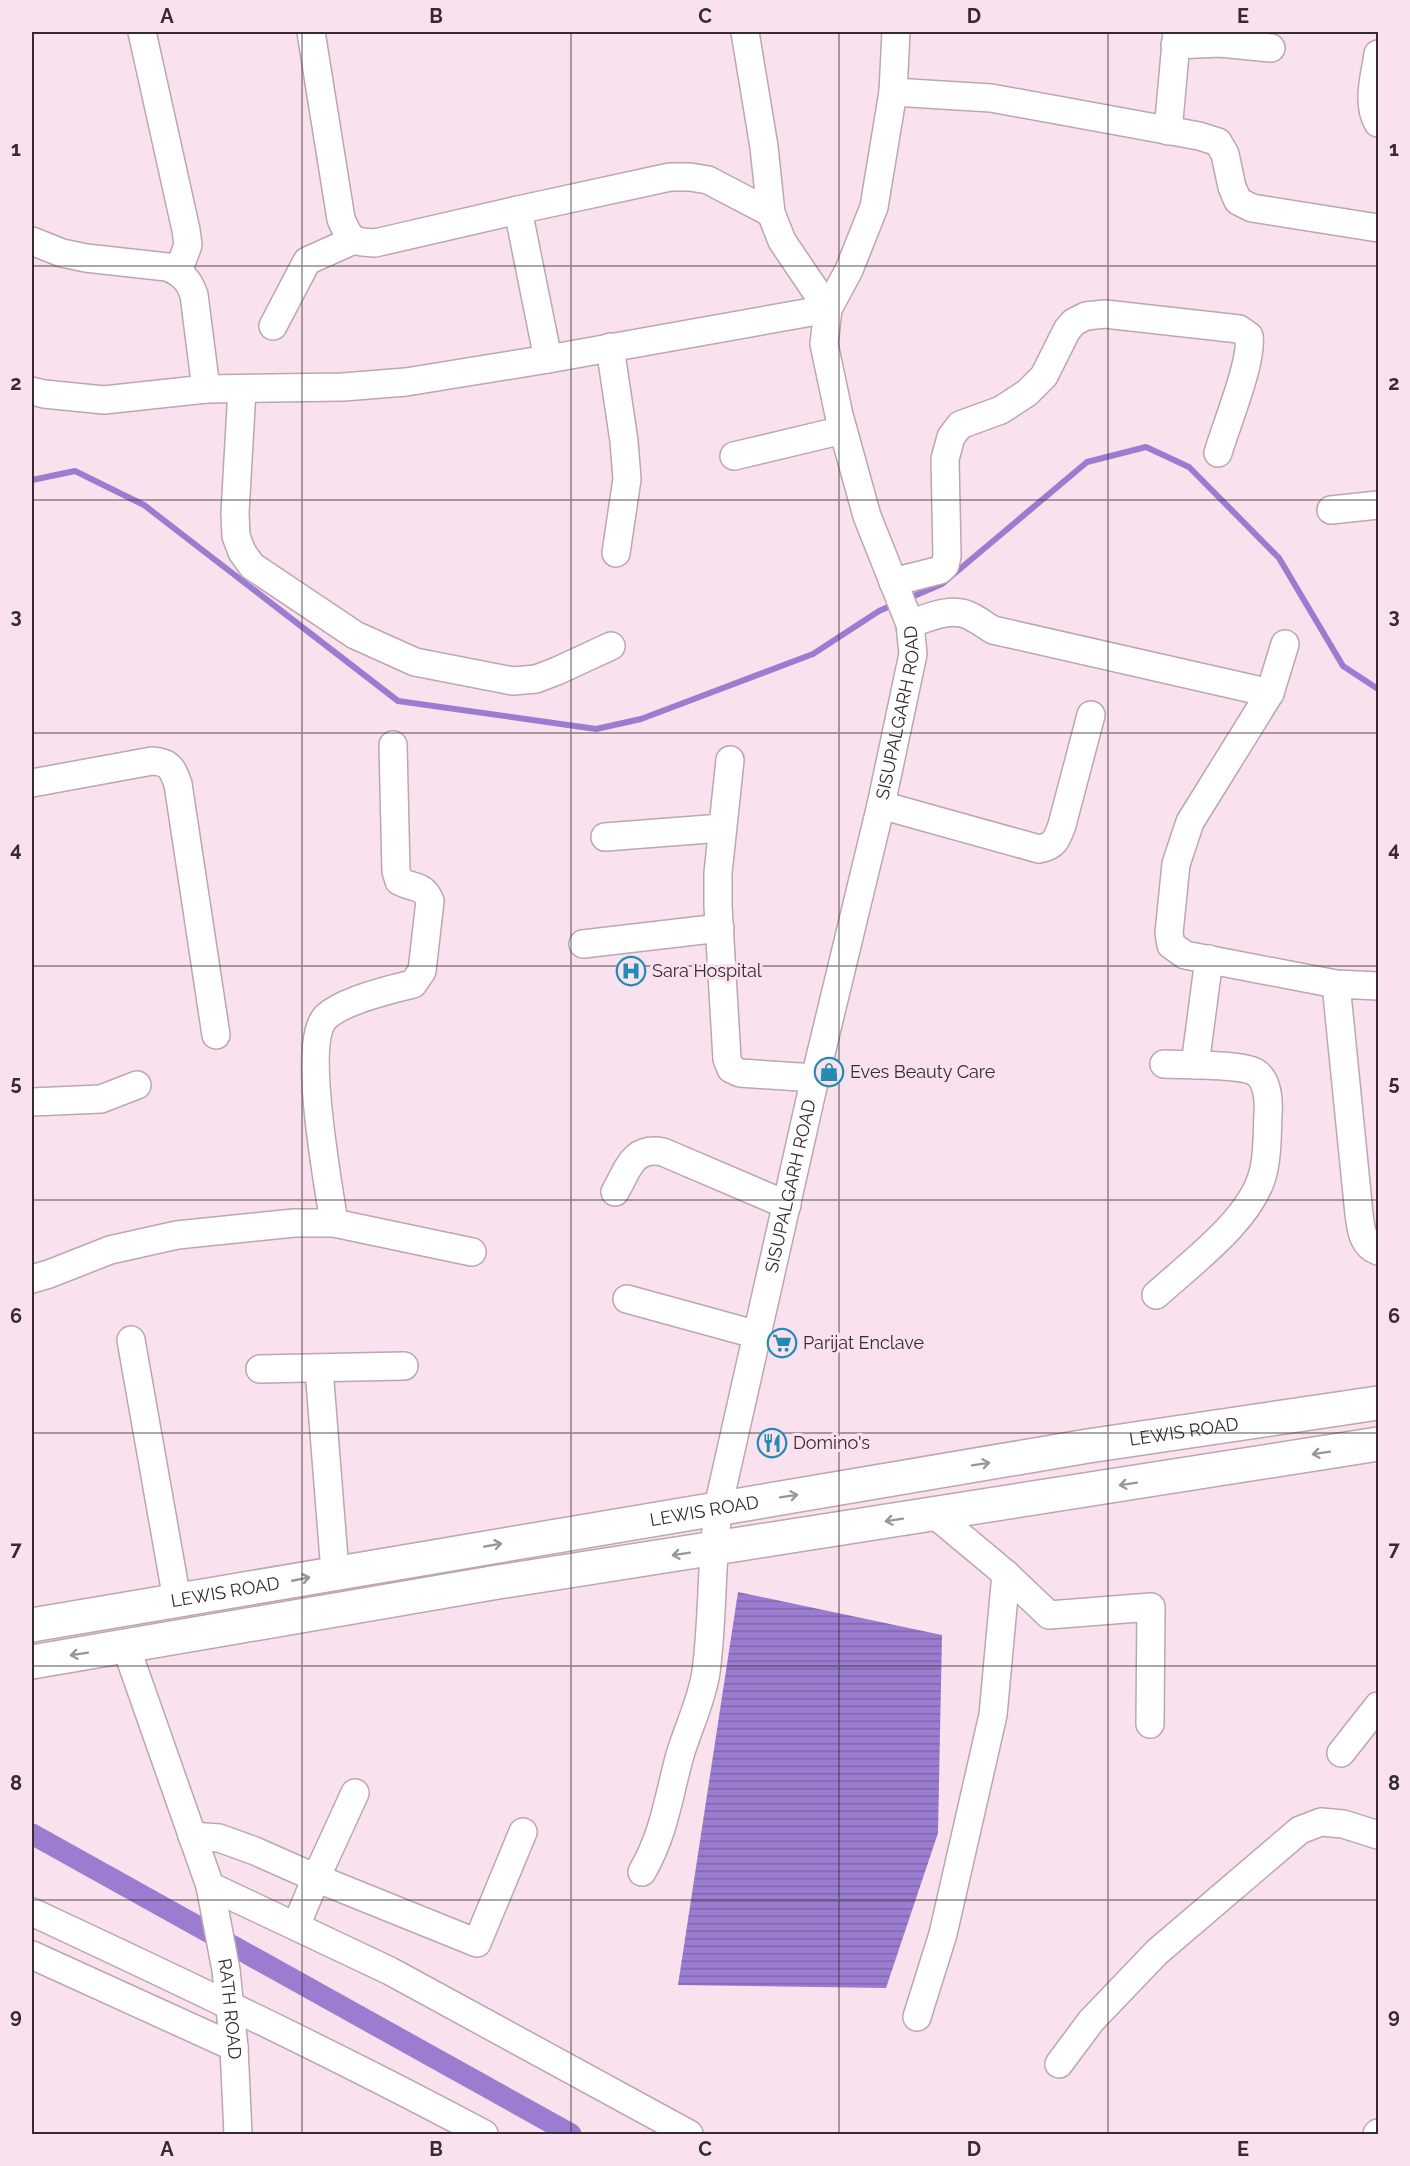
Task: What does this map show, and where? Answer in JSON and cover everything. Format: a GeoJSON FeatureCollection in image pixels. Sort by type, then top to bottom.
{"type":"FeatureCollection","features":[{"type":"Feature","properties":{"kind":"main road","name":"LEWIS ROAD"},"geometry":{"type":"LineString","coordinates":[[32,1624],[1088,1446],[1378,1403]]}},
{"type":"Feature","properties":{"kind":"main road","name":"LEWIS ROAD"},"geometry":{"type":"LineString","coordinates":[[32,1662],[332,1610],[1378,1444]]}},
{"type":"Feature","properties":{"kind":"main road"},"geometry":{"type":"LineString","coordinates":[[119,1610],[126,1647]]}},
{"type":"Feature","properties":{"kind":"street"},"geometry":{"type":"LineString","coordinates":[[142,32],[186,230],[188,245],[178,272]]}},
{"type":"Feature","properties":{"kind":"street"},"geometry":{"type":"LineString","coordinates":[[311,32],[341,219],[348,237],[359,242],[375,243],[670,177],[708,180],[771,213]]}},
{"type":"Feature","properties":{"kind":"street"},"geometry":{"type":"LineString","coordinates":[[745,32],[764,147],[771,213],[782,241],[828,309]]}},
{"type":"Feature","properties":{"kind":"street"},"geometry":{"type":"LineString","coordinates":[[828,309],[849,270],[874,207],[893,92],[896,32]]}},
{"type":"Feature","properties":{"kind":"street"},"geometry":{"type":"LineString","coordinates":[[1168,131],[1176,38],[1270,48]]}},
{"type":"Feature","properties":{"kind":"street"},"geometry":{"type":"LineString","coordinates":[[1378,54],[1371,100],[1372,113],[1378,123]]}},
{"type":"Feature","properties":{"kind":"street"},"geometry":{"type":"LineString","coordinates":[[893,92],[991,98],[1218,142],[1225,154],[1232,187],[1238,201],[1252,208],[1378,228]]}},
{"type":"Feature","properties":{"kind":"street"},"geometry":{"type":"LineString","coordinates":[[519,210],[548,359]]}},
{"type":"Feature","properties":{"kind":"street"},"geometry":{"type":"LineString","coordinates":[[273,326],[307,261],[354,240]]}},
{"type":"Feature","properties":{"kind":"street"},"geometry":{"type":"LineString","coordinates":[[32,242],[62,253],[86,258],[167,267],[178,272],[190,282],[194,296],[206,389]]}},
{"type":"Feature","properties":{"kind":"street"},"geometry":{"type":"LineString","coordinates":[[32,391],[53,396],[104,400],[206,389],[344,387],[406,382],[828,309]]}},
{"type":"Feature","properties":{"kind":"street","name":"SISUPALGARH ROAD"},"geometry":{"type":"LineString","coordinates":[[642,1872],[663,1826],[680,1756],[706,1674],[719,1507],[815,1078],[881,805],[913,654],[902,603],[867,516],[843,430],[824,344],[828,309]]}},
{"type":"Feature","properties":{"kind":"street"},"geometry":{"type":"LineString","coordinates":[[902,603],[945,565],[947,556],[945,459],[951,437],[960,425],[1001,410],[1027,393],[1044,376],[1067,330],[1074,322],[1086,316],[1106,314],[1239,329],[1250,336],[1251,346],[1247,362],[1218,453]]}},
{"type":"Feature","properties":{"kind":"street"},"geometry":{"type":"LineString","coordinates":[[610,347],[624,441],[627,479],[616,553]]}},
{"type":"Feature","properties":{"kind":"street"},"geometry":{"type":"LineString","coordinates":[[242,390],[235,513],[236,536],[242,552],[252,566],[355,635],[415,662],[513,681],[536,679],[611,646]]}},
{"type":"Feature","properties":{"kind":"street"},"geometry":{"type":"LineString","coordinates":[[734,456],[843,430]]}},
{"type":"Feature","properties":{"kind":"street"},"geometry":{"type":"LineString","coordinates":[[1331,510],[1378,505]]}},
{"type":"Feature","properties":{"kind":"street"},"geometry":{"type":"LineString","coordinates":[[902,603],[939,614],[959,612],[972,616],[993,630],[1270,693]]}},
{"type":"Feature","properties":{"kind":"street"},"geometry":{"type":"LineString","coordinates":[[1285,644],[1270,693],[1190,822],[1176,864],[1169,933],[1171,945],[1185,955],[1336,984],[1378,986]]}},
{"type":"Feature","properties":{"kind":"street"},"geometry":{"type":"LineString","coordinates":[[881,805],[1038,849],[1048,848],[1056,842],[1062,825],[1091,716]]}},
{"type":"Feature","properties":{"kind":"street"},"geometry":{"type":"LineString","coordinates":[[334,1223],[316,1092],[315,1042],[326,1016],[345,1006],[393,988],[413,984],[422,971],[430,901],[426,892],[419,887],[408,886],[399,881],[396,871],[393,745]]}},
{"type":"Feature","properties":{"kind":"street"},"geometry":{"type":"LineString","coordinates":[[730,760],[718,873],[727,1059],[731,1069],[740,1073],[815,1078]]}},
{"type":"Feature","properties":{"kind":"street"},"geometry":{"type":"LineString","coordinates":[[32,783],[152,761],[164,762],[173,770],[178,784],[216,1035]]}},
{"type":"Feature","properties":{"kind":"street"},"geometry":{"type":"LineString","coordinates":[[605,837],[722,828]]}},
{"type":"Feature","properties":{"kind":"street"},"geometry":{"type":"LineString","coordinates":[[583,944],[720,928]]}},
{"type":"Feature","properties":{"kind":"street"},"geometry":{"type":"LineString","coordinates":[[1195,1065],[1209,959]]}},
{"type":"Feature","properties":{"kind":"street"},"geometry":{"type":"LineString","coordinates":[[1336,984],[1359,1214],[1363,1236],[1371,1248],[1378,1251]]}},
{"type":"Feature","properties":{"kind":"street"},"geometry":{"type":"LineString","coordinates":[[1156,1295],[1238,1219],[1256,1194],[1264,1172],[1269,1101],[1264,1082],[1255,1072],[1231,1066],[1164,1064]]}},
{"type":"Feature","properties":{"kind":"street"},"geometry":{"type":"LineString","coordinates":[[32,1102],[101,1099],[137,1085]]}},
{"type":"Feature","properties":{"kind":"street"},"geometry":{"type":"LineString","coordinates":[[615,1192],[634,1158],[651,1149],[787,1205]]}},
{"type":"Feature","properties":{"kind":"street"},"geometry":{"type":"LineString","coordinates":[[32,1279],[110,1250],[177,1235],[294,1223],[334,1223],[472,1252]]}},
{"type":"Feature","properties":{"kind":"street"},"geometry":{"type":"LineString","coordinates":[[627,1299],[758,1335]]}},
{"type":"Feature","properties":{"kind":"street"},"geometry":{"type":"LineString","coordinates":[[131,1340],[177,1600]]}},
{"type":"Feature","properties":{"kind":"street"},"geometry":{"type":"LineString","coordinates":[[260,1369],[404,1366]]}},
{"type":"Feature","properties":{"kind":"street"},"geometry":{"type":"LineString","coordinates":[[319,1368],[335,1572]]}},
{"type":"Feature","properties":{"kind":"street"},"geometry":{"type":"LineString","coordinates":[[934,1514],[1006,1574],[1049,1615],[1151,1607],[1150,1724]]}},
{"type":"Feature","properties":{"kind":"street"},"geometry":{"type":"LineString","coordinates":[[917,2017],[943,1934],[993,1716],[1006,1574]]}},
{"type":"Feature","properties":{"kind":"street","name":"RATH ROAD"},"geometry":{"type":"LineString","coordinates":[[126,1647],[210,1886],[217,1916],[230,2005],[238,2134]]}},
{"type":"Feature","properties":{"kind":"street"},"geometry":{"type":"LineString","coordinates":[[1341,1753],[1378,1706]]}},
{"type":"Feature","properties":{"kind":"street"},"geometry":{"type":"LineString","coordinates":[[296,1926],[355,1793]]}},
{"type":"Feature","properties":{"kind":"street"},"geometry":{"type":"LineString","coordinates":[[1059,2064],[1091,2021],[1157,1952],[1300,1830],[1321,1822],[1343,1824],[1378,1835]]}},
{"type":"Feature","properties":{"kind":"street"},"geometry":{"type":"LineString","coordinates":[[192,1836],[219,1838],[255,1851],[477,1943],[523,1832]]}},
{"type":"Feature","properties":{"kind":"street"},"geometry":{"type":"LineString","coordinates":[[210,1886],[390,1971],[689,2134]]}},
{"type":"Feature","properties":{"kind":"street"},"geometry":{"type":"LineString","coordinates":[[32,1912],[230,2005],[484,2134]]}},
{"type":"Feature","properties":{"kind":"street"},"geometry":{"type":"LineString","coordinates":[[32,1955],[234,2047]]}},
{"type":"Feature","properties":{"kind":"shaded area"},"geometry":{"type":"Polygon","coordinates":[[[738,1592],[942,1635],[938,1833],[886,1988],[678,1985],[738,1592]]]}},
{"type":"Feature","properties":{"kind":"waterway"},"geometry":{"type":"LineString","coordinates":[[907,599],[942,584],[1087,462],[1146,447],[1189,467],[1279,558],[1343,666],[1378,689]]}},
{"type":"Feature","properties":{"kind":"waterway"},"geometry":{"type":"LineString","coordinates":[[32,480],[75,471],[144,505],[398,701],[596,729],[641,719],[813,654],[879,611],[895,604]]}},
{"type":"Feature","properties":{"kind":"waterway"},"geometry":{"type":"LineString","coordinates":[[32,1834],[571,2134]]}},
{"type":"Feature","properties":{"kind":"place","name":"Sara Hospital"},"geometry":{"type":"Point","coordinates":[631,971]}},
{"type":"Feature","properties":{"kind":"place","name":"Eves Beauty Care"},"geometry":{"type":"Point","coordinates":[829,1072]}},
{"type":"Feature","properties":{"kind":"place","name":"Parijat Enclave"},"geometry":{"type":"Point","coordinates":[782,1343]}},
{"type":"Feature","properties":{"kind":"place","name":"Domino's"},"geometry":{"type":"Point","coordinates":[772,1443]}}]}
